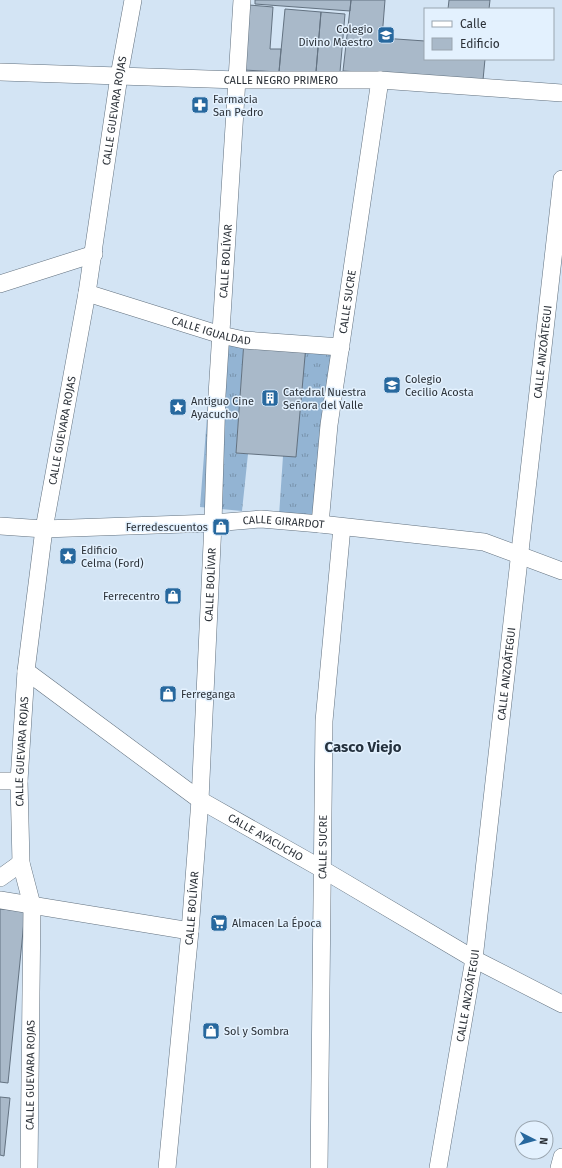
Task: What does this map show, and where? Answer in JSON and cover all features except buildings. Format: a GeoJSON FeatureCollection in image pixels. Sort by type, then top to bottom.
{"type":"FeatureCollection","features":[{"type":"Feature","properties":{"kind":"street","name":"CALLE GUEVARA ROJAS"},"geometry":{"type":"LineString","coordinates":[[29,1168],[32,905],[21,863],[19,781],[26,671],[44,529],[94,254],[119,76],[133,0]]}},
{"type":"Feature","properties":{"kind":"street","name":"CALLE BOLÍVAR"},"geometry":{"type":"LineString","coordinates":[[167,1168],[190,930],[200,800],[213,523],[217,395],[242,0]]}},
{"type":"Feature","properties":{"kind":"street","name":"CALLE NEGRO PRIMERO"},"geometry":{"type":"LineString","coordinates":[[0,72],[238,80],[380,80],[562,93]]}},
{"type":"Feature","properties":{"kind":"street","name":"CALLE SUCRE"},"geometry":{"type":"LineString","coordinates":[[320,524],[329,425],[380,80]]}},
{"type":"Feature","properties":{"kind":"street","name":"CALLE ANZOÁTEGUI"},"geometry":{"type":"LineString","coordinates":[[438,1168],[474,959],[562,179]]}},
{"type":"Feature","properties":{"kind":"street"},"geometry":{"type":"LineString","coordinates":[[0,284],[94,254]]}},
{"type":"Feature","properties":{"kind":"street","name":"CALLE IGUALDAD"},"geometry":{"type":"LineString","coordinates":[[87,293],[221,335],[244,340],[341,346]]}},
{"type":"Feature","properties":{"kind":"street","name":"CALLE GIRARDOT"},"geometry":{"type":"LineString","coordinates":[[0,526],[44,529],[213,523],[261,519],[484,542],[562,571]]}},
{"type":"Feature","properties":{"kind":"street","name":"CALLE SUCRE"},"geometry":{"type":"LineString","coordinates":[[319,1168],[324,721],[342,527]]}},
{"type":"Feature","properties":{"kind":"street","name":"CALLE AYACUCHO"},"geometry":{"type":"LineString","coordinates":[[26,671],[200,800],[322,869],[474,959],[562,1004]]}},
{"type":"Feature","properties":{"kind":"street"},"geometry":{"type":"LineString","coordinates":[[0,781],[19,781]]}},
{"type":"Feature","properties":{"kind":"street"},"geometry":{"type":"LineString","coordinates":[[0,863],[21,863]]}},
{"type":"Feature","properties":{"kind":"street"},"geometry":{"type":"LineString","coordinates":[[0,878],[21,863]]}},
{"type":"Feature","properties":{"kind":"street"},"geometry":{"type":"LineString","coordinates":[[0,900],[190,930]]}},
{"type":"Feature","properties":{"kind":"street"},"geometry":{"type":"LineString","coordinates":[[559,1168],[562,1157]]}},
{"type":"Feature","properties":{"kind":"green space"},"geometry":{"type":"Polygon","coordinates":[[[213,339],[244,341],[236,453],[248,454],[242,511],[200,507],[213,339]]]}},
{"type":"Feature","properties":{"kind":"green space"},"geometry":{"type":"Polygon","coordinates":[[[306,345],[340,347],[314,520],[279,516],[283,456],[306,345]]]}},
{"type":"Feature","properties":{"kind":"place","name":"Colegio Divino Maestro"},"geometry":{"type":"Point","coordinates":[386,35]}},
{"type":"Feature","properties":{"kind":"place","name":"Farmacia San Pedro"},"geometry":{"type":"Point","coordinates":[200,105]}},
{"type":"Feature","properties":{"kind":"place","name":"Colegio Cecilio Acosta"},"geometry":{"type":"Point","coordinates":[392,385]}},
{"type":"Feature","properties":{"kind":"place","name":"Catedral Nuestra Señora del Valle"},"geometry":{"type":"Point","coordinates":[270,398]}},
{"type":"Feature","properties":{"kind":"place","name":"Antiguo Cine Ayacucho"},"geometry":{"type":"Point","coordinates":[178,407]}},
{"type":"Feature","properties":{"kind":"place","name":"Ferredescuentos"},"geometry":{"type":"Point","coordinates":[221,527]}},
{"type":"Feature","properties":{"kind":"place","name":"Edificio Celma (Ford)"},"geometry":{"type":"Point","coordinates":[68,556]}},
{"type":"Feature","properties":{"kind":"place","name":"Ferrecentro"},"geometry":{"type":"Point","coordinates":[173,596]}},
{"type":"Feature","properties":{"kind":"place","name":"Ferreganga"},"geometry":{"type":"Point","coordinates":[168,694]}},
{"type":"Feature","properties":{"kind":"place","name":"Almacen La Época"},"geometry":{"type":"Point","coordinates":[219,923]}},
{"type":"Feature","properties":{"kind":"place","name":"Sol y Sombra"},"geometry":{"type":"Point","coordinates":[211,1031]}},
{"type":"Feature","properties":{"kind":"district","name":"Casco Viejo"},"geometry":{"type":"Point","coordinates":[363,747]}}]}
